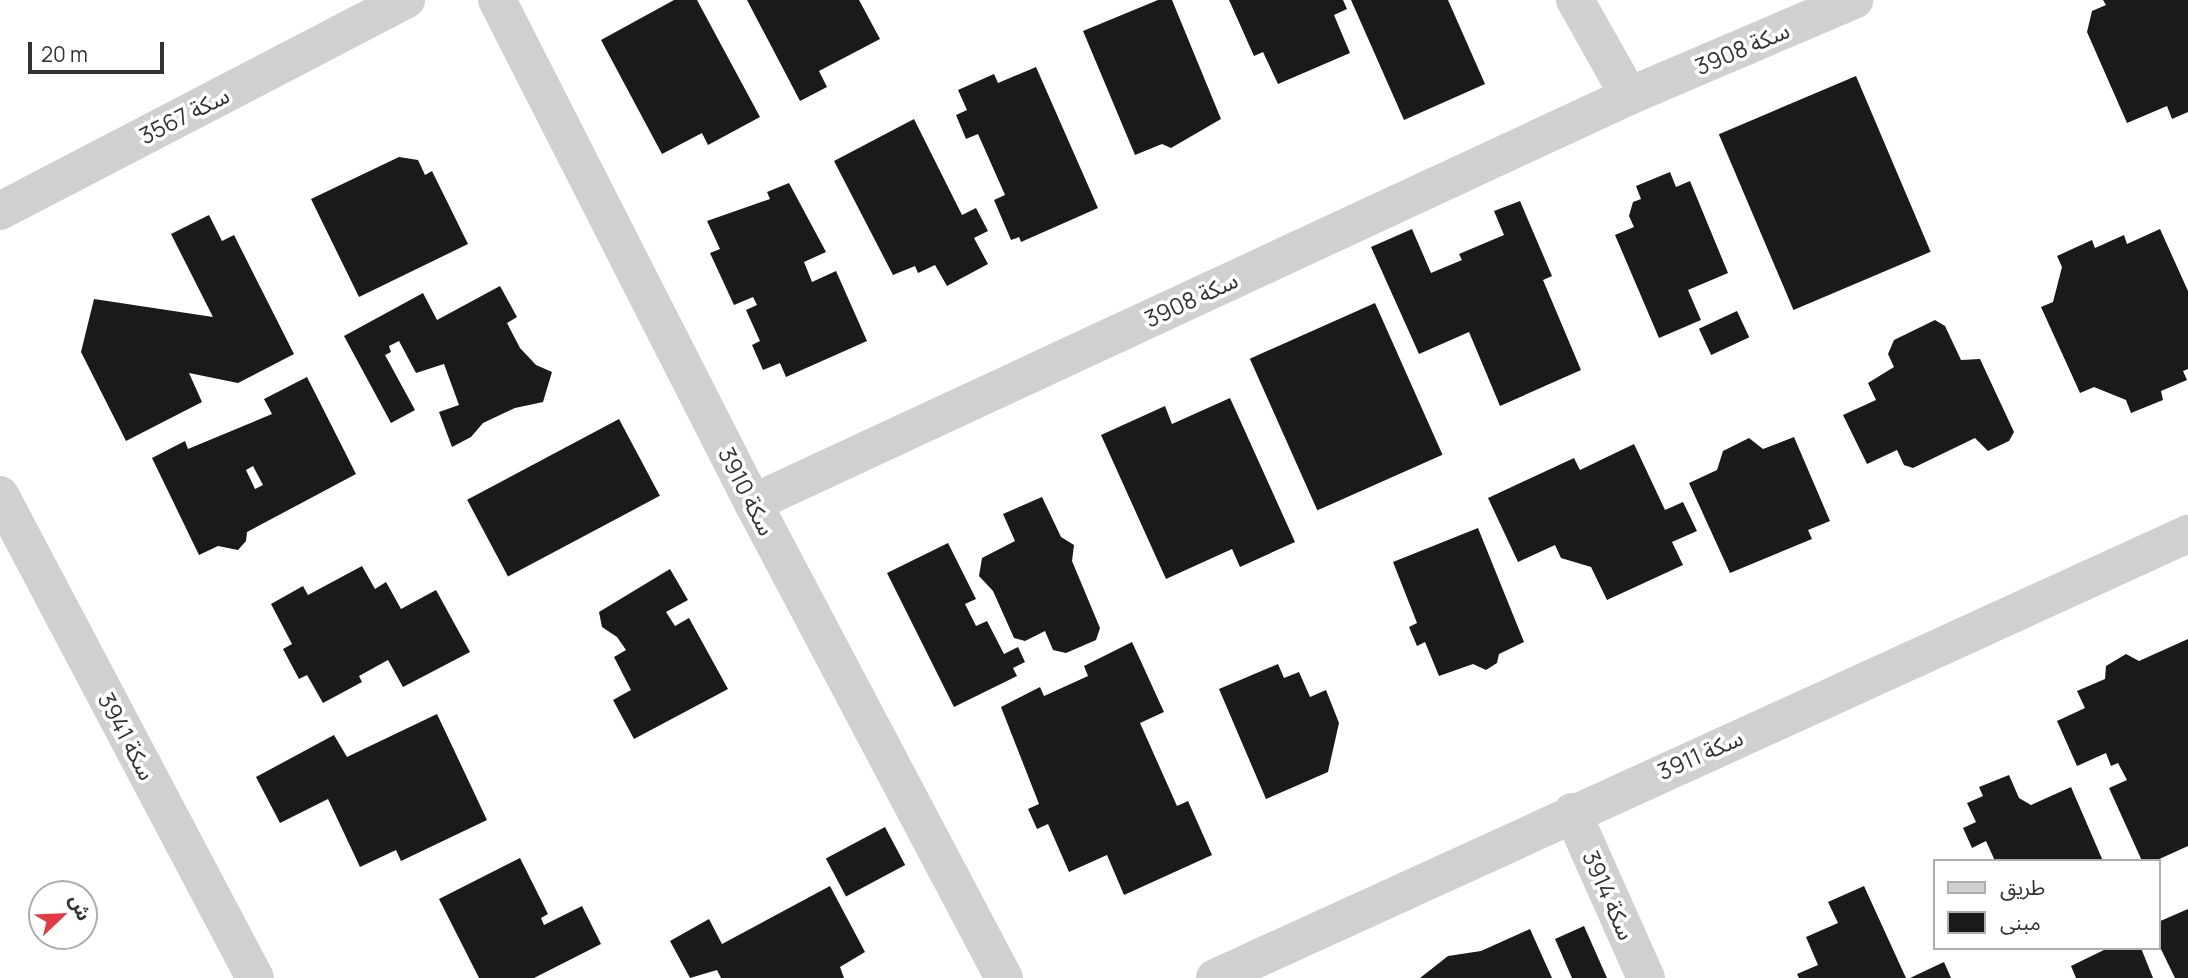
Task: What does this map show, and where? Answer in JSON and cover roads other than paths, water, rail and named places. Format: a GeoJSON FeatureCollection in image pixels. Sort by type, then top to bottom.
{"type":"FeatureCollection","features":[{"type":"Feature","properties":{"kind":"street","name":"سكة 3567"},"geometry":{"type":"LineString","coordinates":[[0,211],[405,0]]}},
{"type":"Feature","properties":{"kind":"street","name":"سكة 3910"},"geometry":{"type":"LineString","coordinates":[[496,0],[753,503],[1004,978]]}},
{"type":"Feature","properties":{"kind":"street"},"geometry":{"type":"LineString","coordinates":[[1575,0],[1629,96]]}},
{"type":"Feature","properties":{"kind":"street","name":"سكة 3908"},"geometry":{"type":"LineString","coordinates":[[753,503],[1629,96],[1854,0]]}},
{"type":"Feature","properties":{"kind":"street","name":"سكة 3941"},"geometry":{"type":"LineString","coordinates":[[0,495],[255,978]]}},
{"type":"Feature","properties":{"kind":"street","name":"سكة 3911"},"geometry":{"type":"LineString","coordinates":[[1215,978],[1572,812],[2188,534]]}},
{"type":"Feature","properties":{"kind":"street","name":"سكة 3914"},"geometry":{"type":"LineString","coordinates":[[1572,812],[1646,978]]}}]}
